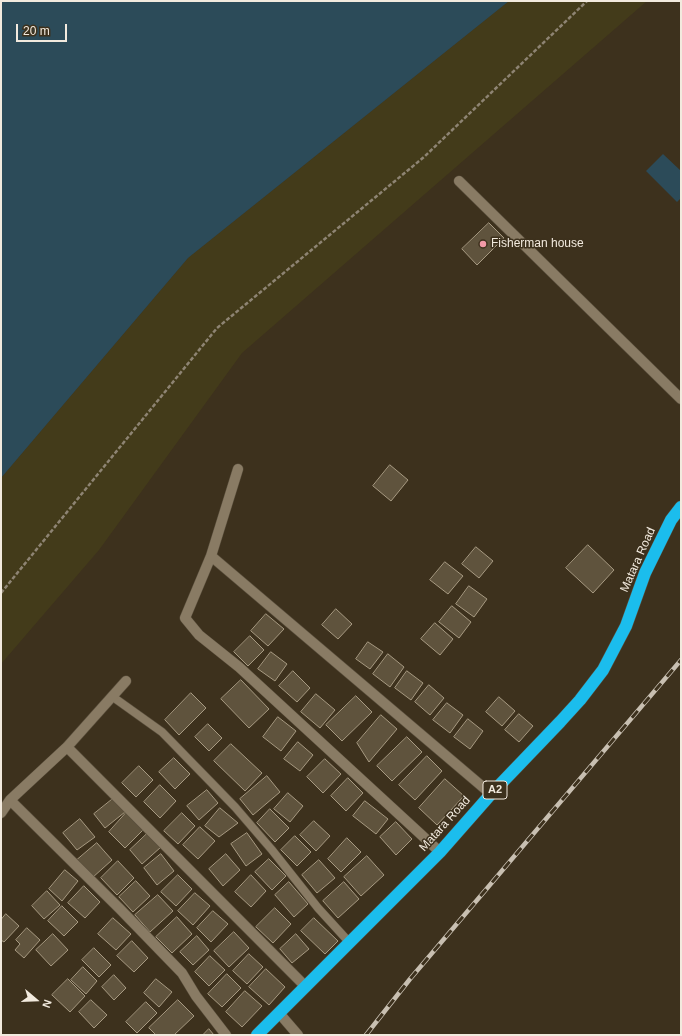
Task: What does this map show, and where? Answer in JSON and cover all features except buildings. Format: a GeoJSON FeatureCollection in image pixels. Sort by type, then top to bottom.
{"type":"FeatureCollection","features":[{"type":"Feature","properties":{"kind":"highway","name":"Matara Road"},"geometry":{"type":"LineString","coordinates":[[257,1035],[440,852],[491,794],[560,722],[603,670],[626,626],[648,567],[671,520],[681,507]]}},
{"type":"Feature","properties":{"kind":"street"},"geometry":{"type":"LineString","coordinates":[[459,181],[681,399]]}},
{"type":"Feature","properties":{"kind":"street"},"geometry":{"type":"LineString","coordinates":[[238,469],[211,556],[186,618],[199,635],[239,667],[440,852]]}},
{"type":"Feature","properties":{"kind":"street"},"geometry":{"type":"LineString","coordinates":[[211,556],[491,794]]}},
{"type":"Feature","properties":{"kind":"street"},"geometry":{"type":"LineString","coordinates":[[1,813],[10,800],[67,747],[126,682]]}},
{"type":"Feature","properties":{"kind":"street"},"geometry":{"type":"LineString","coordinates":[[67,747],[306,987]]}},
{"type":"Feature","properties":{"kind":"street"},"geometry":{"type":"LineString","coordinates":[[10,800],[182,973],[196,996],[226,1035]]}},
{"type":"Feature","properties":{"kind":"street"},"geometry":{"type":"LineString","coordinates":[[279,1014],[298,1035]]}},
{"type":"Feature","properties":{"kind":"lane"},"geometry":{"type":"LineString","coordinates":[[113,697],[162,732],[225,797],[272,850],[318,908],[349,942]]}},
{"type":"Feature","properties":{"kind":"path"},"geometry":{"type":"LineString","coordinates":[[1,593],[217,328],[424,157],[587,1]]}},
{"type":"Feature","properties":{"kind":"sand"},"geometry":{"type":"Polygon","coordinates":[[[509,1],[647,1],[242,353],[99,550],[1,664],[1,478],[188,258],[509,1]]]}},
{"type":"Feature","properties":{"kind":"water"},"geometry":{"type":"Polygon","coordinates":[[[1,1],[509,1],[188,258],[1,478],[1,1]]]}},
{"type":"Feature","properties":{"kind":"water"},"geometry":{"type":"Polygon","coordinates":[[[663,154],[681,171],[681,198],[677,202],[646,171],[663,154]]]}},
{"type":"Feature","properties":{"kind":"railway"},"geometry":{"type":"LineString","coordinates":[[366,1035],[410,979],[681,660]]}},
{"type":"Feature","properties":{"kind":"place","name":"Fisherman house"},"geometry":{"type":"Point","coordinates":[483,244]}}]}
